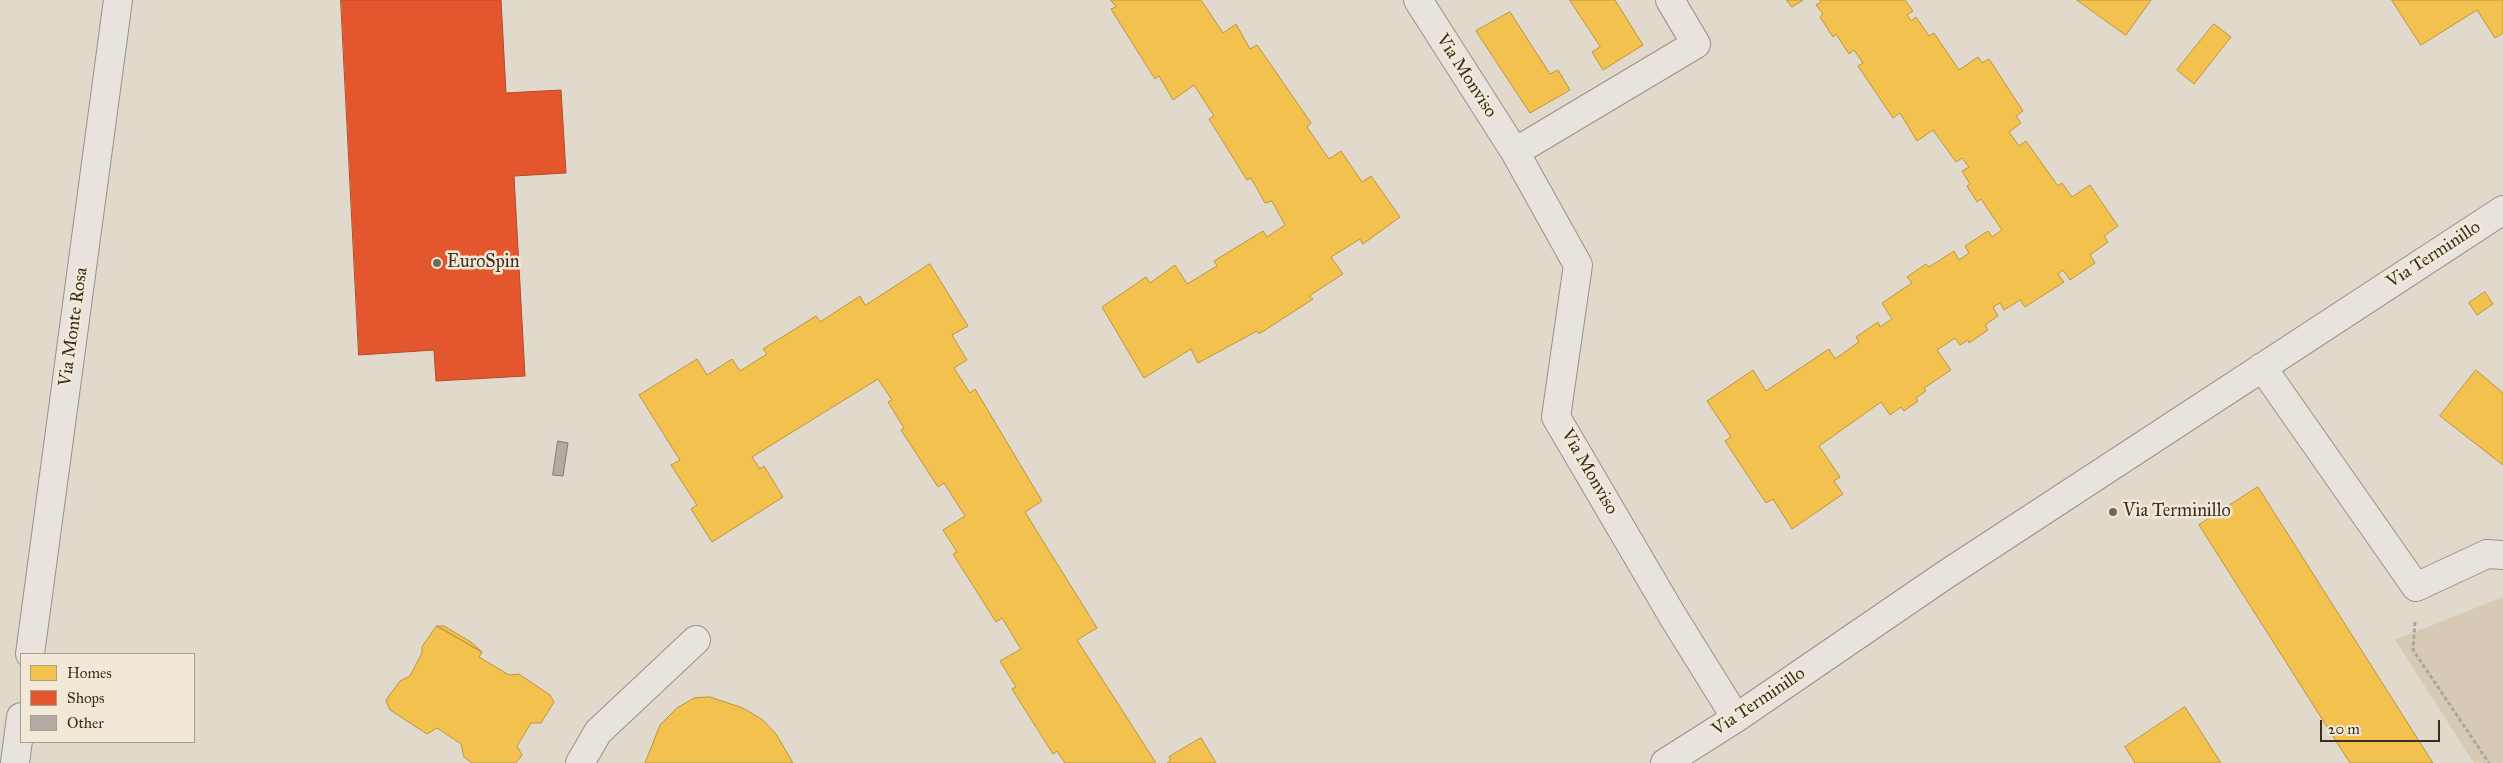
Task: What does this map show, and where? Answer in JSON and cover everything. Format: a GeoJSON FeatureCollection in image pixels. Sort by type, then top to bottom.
{"type":"FeatureCollection","features":[{"type":"Feature","properties":{"kind":"street","name":"Via Monte Rosa"},"geometry":{"type":"LineString","coordinates":[[30,653],[118,0]]}},
{"type":"Feature","properties":{"kind":"street","name":"Via Monviso"},"geometry":{"type":"LineString","coordinates":[[1418,0],[1515,152],[1578,265],[1556,417],[1672,615],[1736,718]]}},
{"type":"Feature","properties":{"kind":"street"},"geometry":{"type":"LineString","coordinates":[[1515,152],[1696,44],[1670,0]]}},
{"type":"Feature","properties":{"kind":"street","name":"Via Terminillo"},"geometry":{"type":"LineString","coordinates":[[1665,763],[1736,718],[1934,582],[2503,210]]}},
{"type":"Feature","properties":{"kind":"street"},"geometry":{"type":"LineString","coordinates":[[2262,367],[2416,587],[2487,554],[2503,555]]}},
{"type":"Feature","properties":{"kind":"street"},"geometry":{"type":"LineString","coordinates":[[580,763],[598,732],[696,640]]}},
{"type":"Feature","properties":{"kind":"street"},"geometry":{"type":"LineString","coordinates":[[15,763],[20,725]]}},
{"type":"Feature","properties":{"kind":"path"},"geometry":{"type":"LineString","coordinates":[[2416,587],[2413,650],[2489,763]]}},
{"type":"Feature","properties":{"kind":"shaded area"},"geometry":{"type":"Polygon","coordinates":[[[2503,597],[2503,763],[2474,763],[2395,640],[2503,597]]]}},
{"type":"Feature","properties":{"kind":"building: Homes"},"geometry":{"type":"Polygon","coordinates":[[[1111,0],[1201,0],[1223,33],[1236,24],[1250,49],[1257,45],[1311,123],[1307,127],[1329,159],[1341,151],[1362,182],[1371,176],[1400,217],[1363,244],[1360,239],[1331,257],[1343,274],[1309,296],[1313,299],[1259,334],[1257,331],[1198,363],[1191,349],[1144,378],[1102,307],[1146,277],[1150,283],[1175,265],[1187,284],[1217,266],[1214,261],[1263,231],[1267,237],[1285,225],[1272,201],[1265,203],[1251,178],[1247,180],[1209,119],[1214,116],[1194,85],[1173,100],[1159,76],[1155,79],[1111,9],[1116,7],[1111,0]]]}},
{"type":"Feature","properties":{"kind":"building: Homes"},"geometry":{"type":"Polygon","coordinates":[[[1570,0],[1615,0],[1643,45],[1603,70],[1592,52],[1600,47],[1570,0]]]}},
{"type":"Feature","properties":{"kind":"building: Homes"},"geometry":{"type":"Polygon","coordinates":[[[1787,0],[1803,0],[1792,7],[1787,0]]]}},
{"type":"Feature","properties":{"kind":"building: Homes"},"geometry":{"type":"Polygon","coordinates":[[[1820,0],[1905,0],[1913,11],[1907,15],[1911,21],[1916,17],[1929,36],[1934,33],[1959,70],[1978,57],[1982,63],[1989,59],[2023,111],[2016,116],[2021,123],[2009,132],[2019,146],[2026,141],[2058,186],[2062,183],[2072,197],[2090,185],[2118,226],[2104,236],[2108,242],[2090,255],[2095,263],[2070,280],[2063,270],[2058,274],[2064,282],[2025,307],[2020,300],[2004,310],[2000,303],[1993,307],[1998,316],[1985,325],[1988,330],[1969,343],[1968,340],[1960,345],[1955,338],[1937,350],[1951,370],[1924,388],[1926,391],[1916,398],[1918,401],[1904,411],[1901,407],[1890,415],[1881,402],[1819,446],[1840,477],[1834,481],[1843,494],[1792,529],[1773,499],[1766,503],[1725,441],[1731,437],[1707,401],[1753,370],[1766,391],[1829,349],[1835,359],[1859,342],[1856,337],[1878,322],[1880,327],[1892,319],[1882,303],[1912,283],[1907,277],[1926,264],[1929,267],[1954,251],[1959,260],[1969,253],[1965,246],[1988,231],[1992,237],[2002,230],[1981,199],[1977,202],[1967,186],[1970,184],[1962,171],[1969,167],[1962,158],[1956,162],[1933,130],[1917,141],[1900,113],[1893,118],[1858,66],[1863,63],[1854,50],[1849,54],[1836,34],[1833,37],[1820,17],[1823,14],[1816,5],[1821,2],[1820,0]]]}},
{"type":"Feature","properties":{"kind":"building: Homes"},"geometry":{"type":"Polygon","coordinates":[[[2077,0],[2151,0],[2126,35],[2077,0]]]}},
{"type":"Feature","properties":{"kind":"building: Homes"},"geometry":{"type":"Polygon","coordinates":[[[2392,0],[2503,0],[2503,33],[2495,38],[2477,10],[2421,45],[2392,0]]]}},
{"type":"Feature","properties":{"kind":"building: Homes"},"geometry":{"type":"Polygon","coordinates":[[[1510,12],[1550,74],[1558,70],[1570,90],[1530,113],[1476,31],[1510,12]]]}},
{"type":"Feature","properties":{"kind":"building: Homes"},"geometry":{"type":"Polygon","coordinates":[[[2214,24],[2231,37],[2194,84],[2177,70],[2214,24]]]}},
{"type":"Feature","properties":{"kind":"building: Homes"},"geometry":{"type":"Polygon","coordinates":[[[930,264],[968,326],[952,335],[967,360],[954,368],[970,393],[975,389],[1042,501],[1025,512],[1097,628],[1077,640],[1156,763],[1065,763],[1057,751],[1053,754],[1012,689],[1016,687],[1000,661],[1021,649],[1002,618],[996,622],[953,554],[957,552],[943,530],[965,516],[944,483],[938,487],[901,430],[904,428],[888,402],[892,400],[878,379],[752,457],[760,469],[764,466],[783,497],[712,542],[691,509],[697,505],[671,465],[680,460],[639,395],[697,359],[707,375],[732,359],[740,371],[767,354],[763,349],[816,316],[820,322],[860,296],[865,305],[930,264]]]}},
{"type":"Feature","properties":{"kind":"building: Homes"},"geometry":{"type":"Polygon","coordinates":[[[2485,292],[2493,304],[2477,315],[2469,303],[2485,292]]]}},
{"type":"Feature","properties":{"kind":"building: Homes"},"geometry":{"type":"Polygon","coordinates":[[[2476,370],[2503,393],[2503,465],[2440,416],[2476,370]]]}},
{"type":"Feature","properties":{"kind":"building: Homes"},"geometry":{"type":"Polygon","coordinates":[[[2258,487],[2433,763],[2350,763],[2199,525],[2258,487]]]}},
{"type":"Feature","properties":{"kind":"building: Homes"},"geometry":{"type":"Polygon","coordinates":[[[437,626],[444,626],[471,642],[482,652],[437,626]]]}},
{"type":"Feature","properties":{"kind":"building: Homes"},"geometry":{"type":"Polygon","coordinates":[[[437,626],[482,652],[479,657],[509,675],[519,674],[550,695],[554,702],[541,723],[531,723],[517,746],[522,755],[516,763],[472,763],[464,757],[461,744],[437,728],[427,734],[390,710],[386,701],[388,697],[400,681],[410,676],[422,653],[422,647],[437,626]]]}},
{"type":"Feature","properties":{"kind":"building: Homes"},"geometry":{"type":"Polygon","coordinates":[[[710,697],[743,708],[763,720],[776,734],[793,763],[645,763],[660,725],[677,708],[694,698],[710,697]]]}},
{"type":"Feature","properties":{"kind":"building: Homes"},"geometry":{"type":"Polygon","coordinates":[[[2185,707],[2221,763],[2135,763],[2125,747],[2185,707]]]}},
{"type":"Feature","properties":{"kind":"building: Homes"},"geometry":{"type":"Polygon","coordinates":[[[1201,738],[1216,763],[1167,763],[1171,760],[1169,757],[1201,738]]]}},
{"type":"Feature","properties":{"kind":"building: Shops","name":"EuroSpin"},"geometry":{"type":"Polygon","coordinates":[[[341,0],[501,0],[506,93],[561,90],[566,173],[514,176],[525,376],[436,381],[434,350],[359,355],[341,0]]]}},
{"type":"Feature","properties":{"kind":"building: Other"},"geometry":{"type":"Polygon","coordinates":[[[558,441],[568,443],[563,476],[553,475],[558,441]]]}},
{"type":"Feature","properties":{"kind":"place","name":"EuroSpin"},"geometry":{"type":"Point","coordinates":[437,263]}},
{"type":"Feature","properties":{"kind":"place","name":"Via Terminillo"},"geometry":{"type":"Point","coordinates":[2113,512]}}]}
